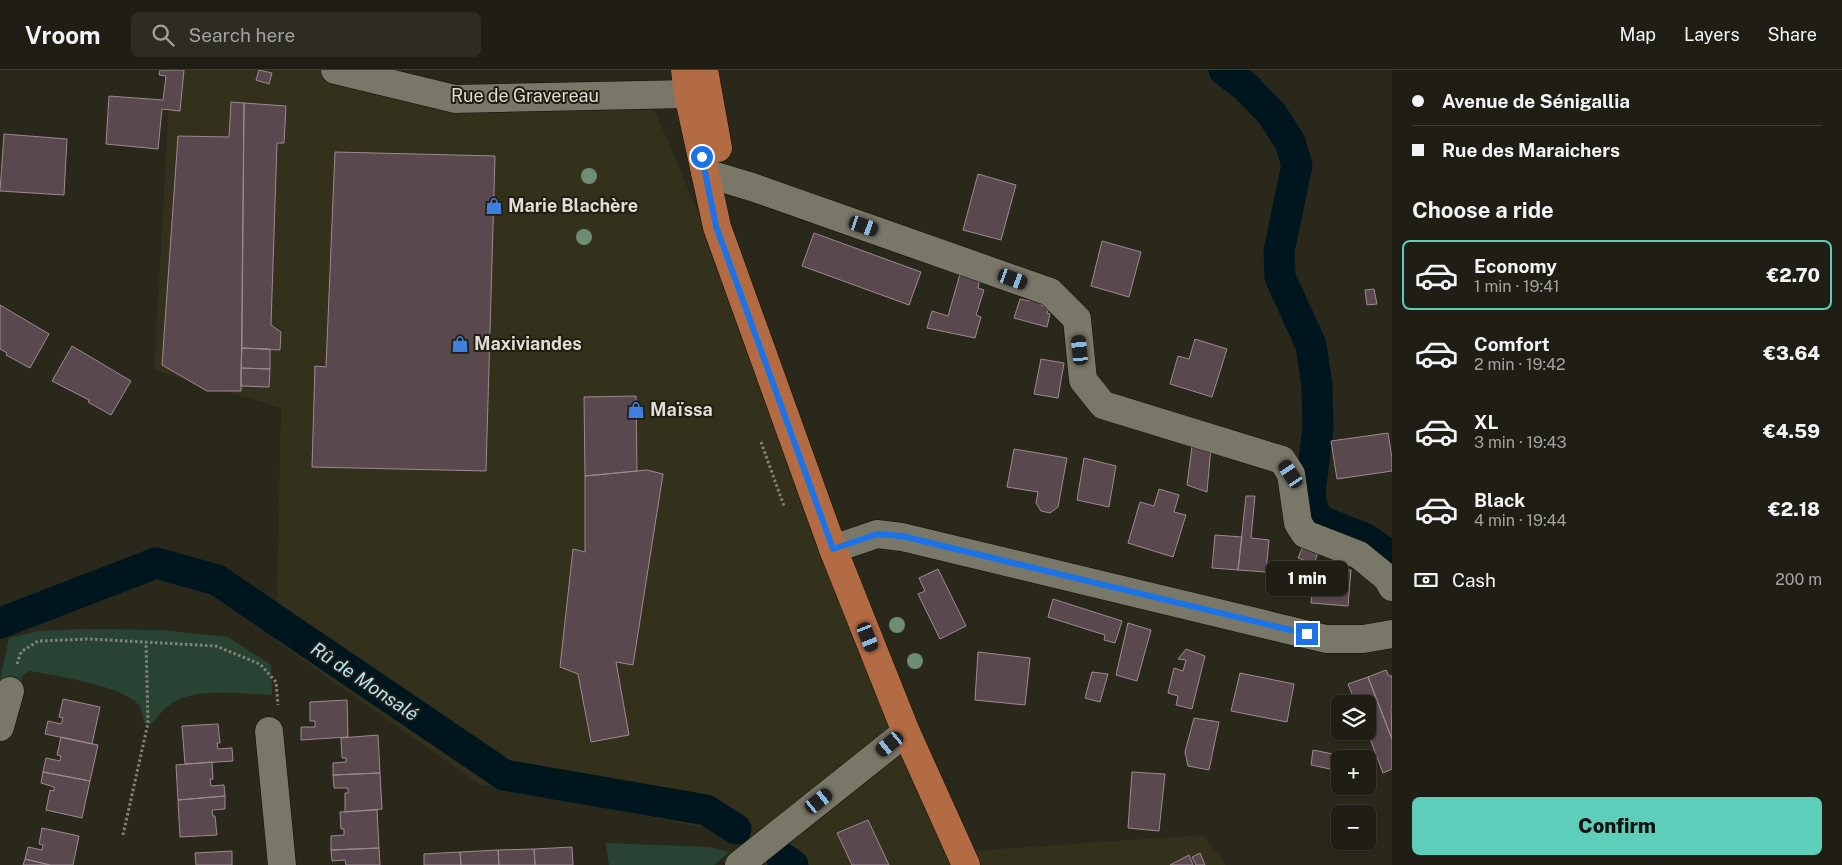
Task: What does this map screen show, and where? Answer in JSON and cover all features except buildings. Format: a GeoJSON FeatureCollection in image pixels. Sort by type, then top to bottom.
{"type":"FeatureCollection","features":[{"type":"Feature","properties":{"kind":"main road"},"geometry":{"type":"LineString","coordinates":[[704,70],[718,146],[711,175]]}},
{"type":"Feature","properties":{"kind":"main road"},"geometry":{"type":"LineString","coordinates":[[687,82],[711,175],[716,226],[833,549],[906,732],[966,865]]}},
{"type":"Feature","properties":{"kind":"street","name":"Rue de Gravereau"},"geometry":{"type":"LineString","coordinates":[[335,70],[455,99],[687,82]]}},
{"type":"Feature","properties":{"kind":"street"},"geometry":{"type":"LineString","coordinates":[[711,175],[752,187],[1050,292],[1077,319],[1083,380],[1103,404],[1282,460],[1291,474],[1298,523],[1305,534],[1359,555],[1387,578],[1392,587]]}},
{"type":"Feature","properties":{"kind":"street"},"geometry":{"type":"LineString","coordinates":[[833,549],[877,534],[902,536],[1326,639],[1363,639],[1392,634]]}},
{"type":"Feature","properties":{"kind":"street"},"geometry":{"type":"LineString","coordinates":[[0,728],[10,691]]}},
{"type":"Feature","properties":{"kind":"street"},"geometry":{"type":"LineString","coordinates":[[269,731],[282,865]]}},
{"type":"Feature","properties":{"kind":"street"},"geometry":{"type":"LineString","coordinates":[[752,860],[778,834],[906,732]]}},
{"type":"Feature","properties":{"kind":"path"},"geometry":{"type":"LineString","coordinates":[[10,691],[21,652],[38,641],[90,639],[216,646],[260,664],[276,682],[278,720],[269,731]]}},
{"type":"Feature","properties":{"kind":"path"},"geometry":{"type":"LineString","coordinates":[[123,835],[148,723],[146,642]]}},
{"type":"Feature","properties":{"kind":"shaded area"},"geometry":{"type":"Polygon","coordinates":[[[171,70],[320,70],[441,98],[646,90],[841,549],[954,852],[1203,835],[1226,865],[765,865],[760,838],[479,784],[276,641],[281,408],[154,370],[171,70]]]}},
{"type":"Feature","properties":{"kind":"green space"},"geometry":{"type":"Polygon","coordinates":[[[82,629],[160,630],[228,637],[271,665],[272,695],[222,692],[196,694],[184,697],[171,704],[152,724],[144,723],[139,705],[130,698],[88,682],[30,671],[23,675],[18,694],[0,689],[0,680],[9,638],[38,631],[82,629]]]}},
{"type":"Feature","properties":{"kind":"green space"},"geometry":{"type":"Polygon","coordinates":[[[606,843],[710,847],[729,852],[714,865],[609,865],[606,843]]]}},
{"type":"Feature","properties":{"kind":"waterway"},"geometry":{"type":"LineString","coordinates":[[1224,70],[1246,87],[1272,114],[1290,142],[1297,165],[1279,251],[1280,277],[1311,345],[1317,386],[1318,429],[1310,492],[1313,512],[1321,521],[1366,539],[1392,557]]}},
{"type":"Feature","properties":{"kind":"waterway","name":"Rû de Monsalé"},"geometry":{"type":"LineString","coordinates":[[0,623],[156,563],[217,580],[504,775],[706,810],[736,829]]}},
{"type":"Feature","properties":{"kind":"waterway","name":"Rû de Monsalé"},"geometry":{"type":"LineString","coordinates":[[781,857],[793,865]]}},
{"type":"Feature","properties":{"kind":"place","name":"Marie Blachère"},"geometry":{"type":"Point","coordinates":[494,206]}},
{"type":"Feature","properties":{"kind":"place","name":"Maxiviandes"},"geometry":{"type":"Point","coordinates":[460,344]}},
{"type":"Feature","properties":{"kind":"place","name":"Maïssa"},"geometry":{"type":"Point","coordinates":[636,410]}},
{"type":"Feature","properties":{"kind":"route"},"geometry":{"type":"LineString","coordinates":[[702,157],[716,226],[833,549],[877,534],[902,536],[1307,634]]}}]}
